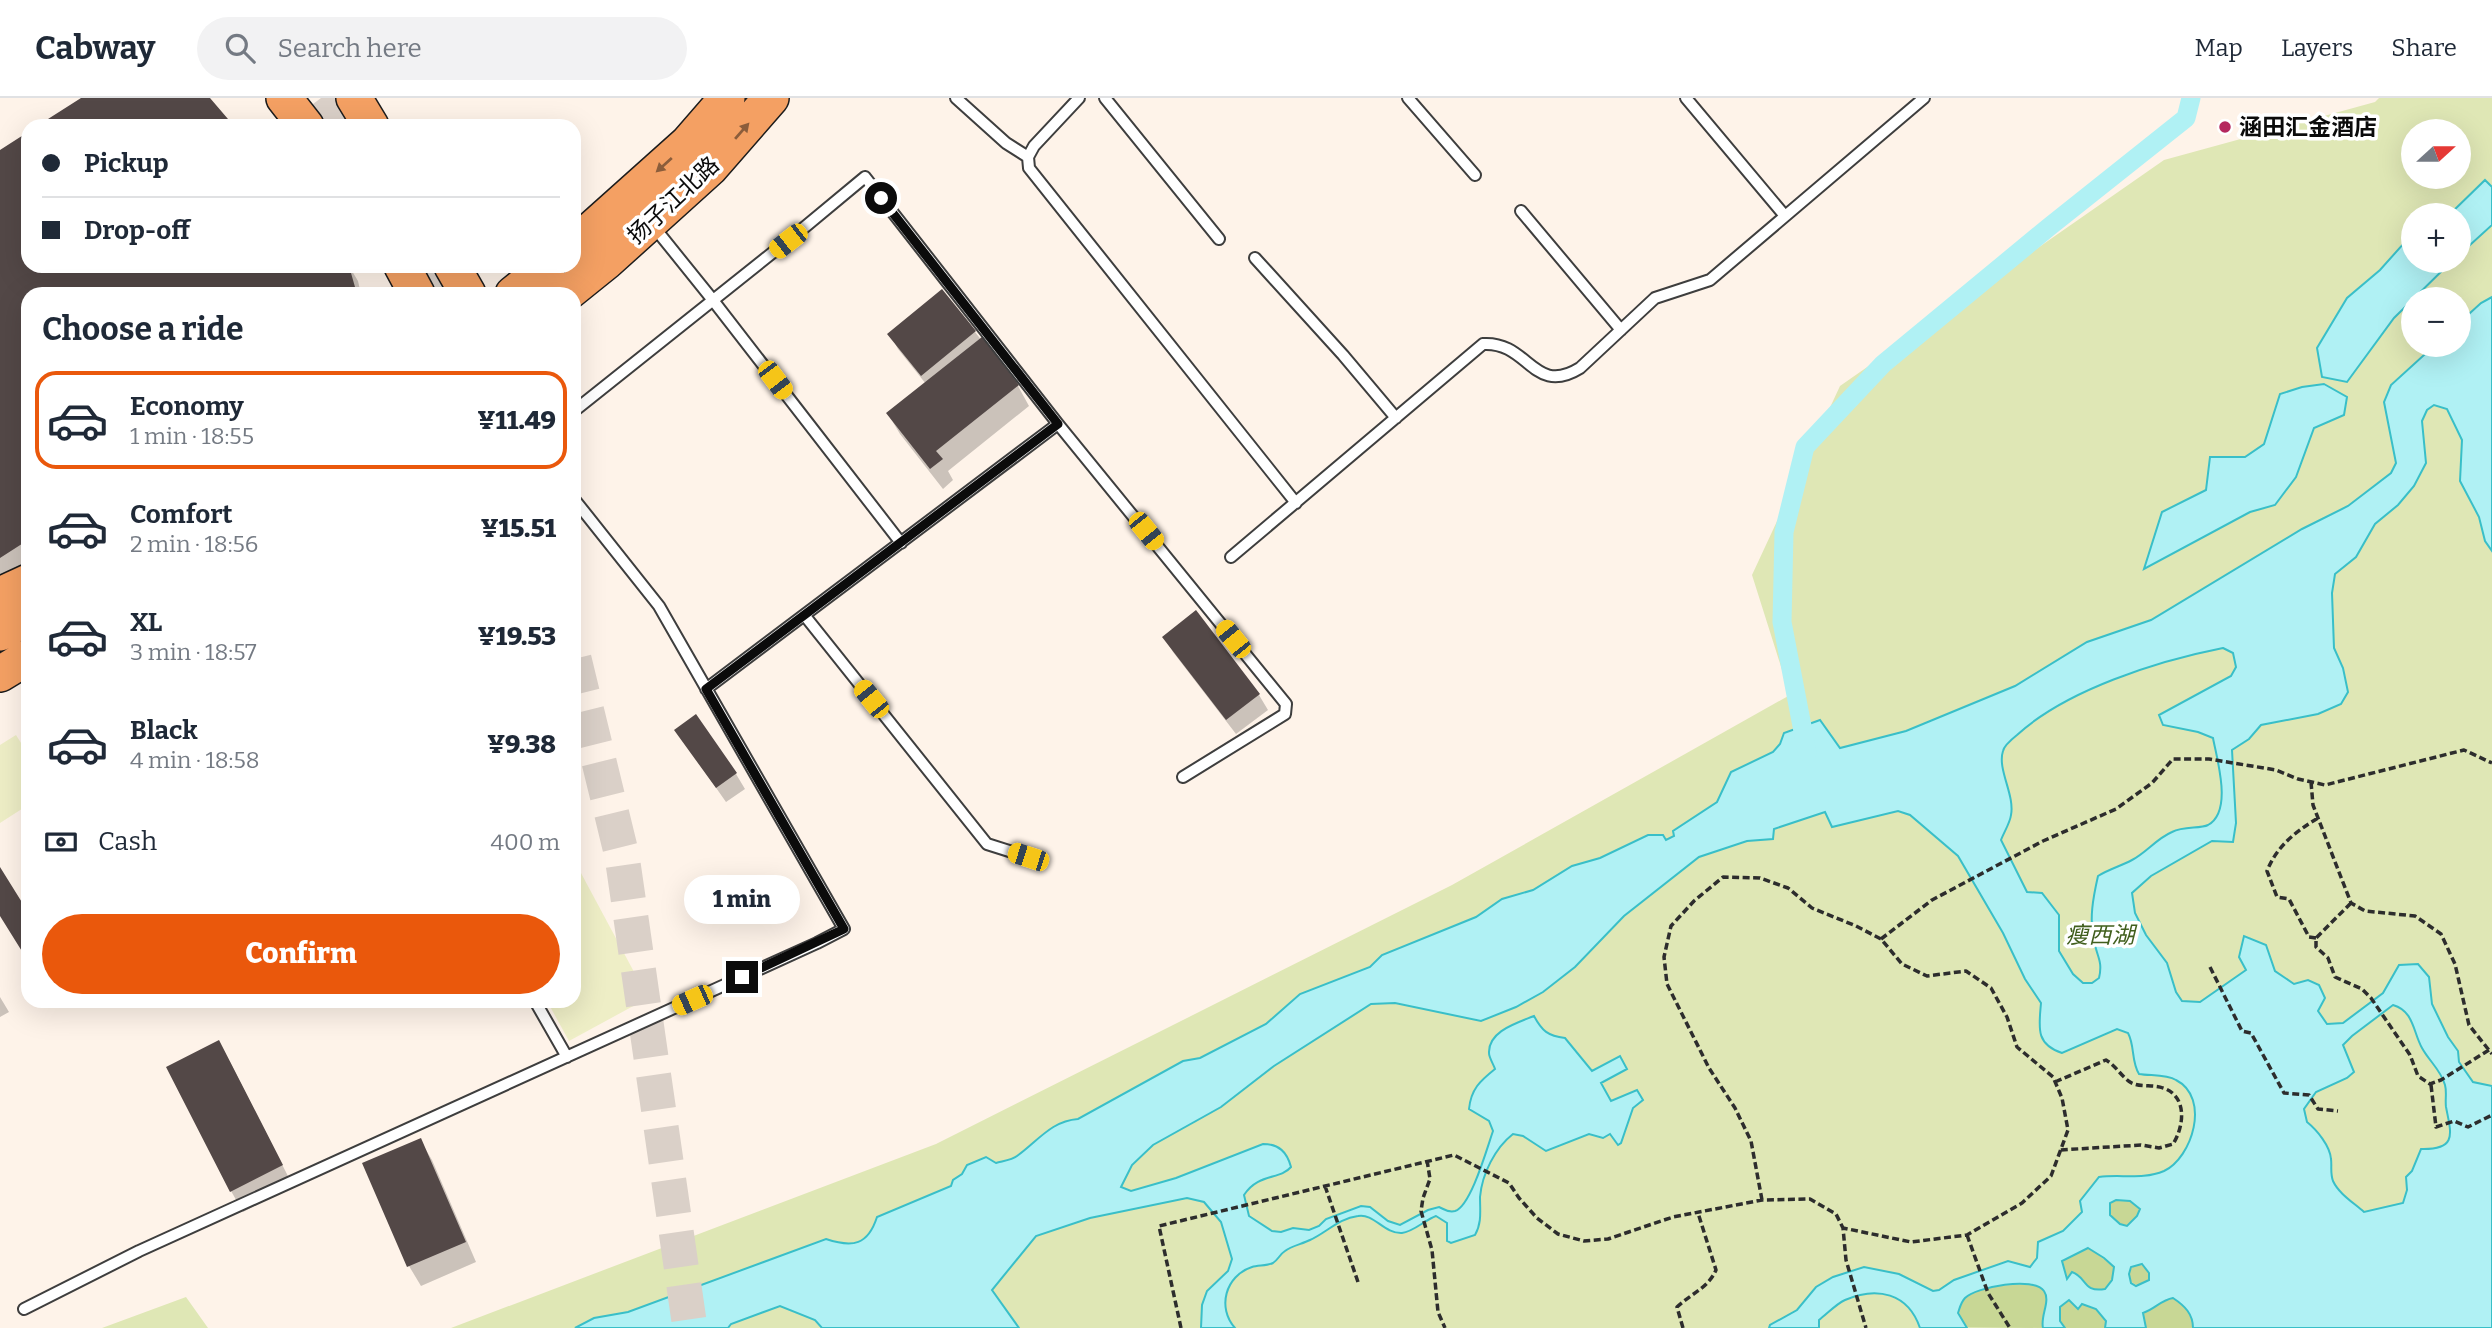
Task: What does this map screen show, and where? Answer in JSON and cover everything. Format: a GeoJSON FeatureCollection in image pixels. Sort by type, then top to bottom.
{"type":"FeatureCollection","features":[{"type":"Feature","properties":{"kind":"main road"},"geometry":{"type":"LineString","coordinates":[[284,98],[300,119]]}},
{"type":"Feature","properties":{"kind":"main road"},"geometry":{"type":"LineString","coordinates":[[354,98],[367,119]]}},
{"type":"Feature","properties":{"kind":"main road","name":"扬子江北路"},"geometry":{"type":"LineString","coordinates":[[581,239],[688,143],[727,98]]}},
{"type":"Feature","properties":{"kind":"main road","name":"扬子江北路"},"geometry":{"type":"LineString","coordinates":[[574,287],[710,168],[771,98]]}},
{"type":"Feature","properties":{"kind":"main road"},"geometry":{"type":"LineString","coordinates":[[522,287],[539,273]]}},
{"type":"Feature","properties":{"kind":"main road"},"geometry":{"type":"LineString","coordinates":[[0,596],[21,586]]}},
{"type":"Feature","properties":{"kind":"main road"},"geometry":{"type":"LineString","coordinates":[[0,634],[21,620]]}},
{"type":"Feature","properties":{"kind":"main road"},"geometry":{"type":"LineString","coordinates":[[0,674],[21,661]]}},
{"type":"Feature","properties":{"kind":"lane"},"geometry":{"type":"LineString","coordinates":[[956,98],[1006,144],[1028,157]]}},
{"type":"Feature","properties":{"kind":"lane"},"geometry":{"type":"LineString","coordinates":[[1079,98],[1034,146],[1028,157],[1029,168],[1296,503]]}},
{"type":"Feature","properties":{"kind":"lane"},"geometry":{"type":"LineString","coordinates":[[1105,98],[1219,239]]}},
{"type":"Feature","properties":{"kind":"lane"},"geometry":{"type":"LineString","coordinates":[[1408,98],[1475,175]]}},
{"type":"Feature","properties":{"kind":"lane"},"geometry":{"type":"LineString","coordinates":[[1686,98],[1786,216]]}},
{"type":"Feature","properties":{"kind":"lane"},"geometry":{"type":"LineString","coordinates":[[1231,557],[1483,344],[1498,343],[1538,371],[1552,377],[1567,376],[1580,368],[1656,298],[1710,280],[1924,98]]}},
{"type":"Feature","properties":{"kind":"lane"},"geometry":{"type":"LineString","coordinates":[[581,405],[864,177],[1058,424],[1286,704],[1285,714],[1184,777]]}},
{"type":"Feature","properties":{"kind":"lane"},"geometry":{"type":"LineString","coordinates":[[1521,211],[1621,330]]}},
{"type":"Feature","properties":{"kind":"lane"},"geometry":{"type":"LineString","coordinates":[[650,222],[901,543]]}},
{"type":"Feature","properties":{"kind":"lane"},"geometry":{"type":"LineString","coordinates":[[1255,258],[1396,418]]}},
{"type":"Feature","properties":{"kind":"lane"},"geometry":{"type":"LineString","coordinates":[[706,689],[1058,424]]}},
{"type":"Feature","properties":{"kind":"lane"},"geometry":{"type":"LineString","coordinates":[[24,1309],[139,1251],[844,929],[659,606],[581,508]]}},
{"type":"Feature","properties":{"kind":"lane"},"geometry":{"type":"LineString","coordinates":[[805,616],[987,844],[1028,857]]}},
{"type":"Feature","properties":{"kind":"lane"},"geometry":{"type":"LineString","coordinates":[[539,1008],[567,1057]]}},
{"type":"Feature","properties":{"kind":"path"},"geometry":{"type":"LineString","coordinates":[[1881,939],[1933,900],[2043,841],[2116,809],[2152,783],[2173,759],[2209,759],[2276,769],[2325,785],[2464,750],[2492,763]]}},
{"type":"Feature","properties":{"kind":"path"},"geometry":{"type":"LineString","coordinates":[[2311,782],[2313,805],[2351,903],[2365,911],[2415,916],[2441,934],[2455,964],[2469,1025],[2490,1052],[2430,1084]]}},
{"type":"Feature","properties":{"kind":"path"},"geometry":{"type":"LineString","coordinates":[[2316,938],[2309,937],[2289,899],[2277,897],[2267,872],[2273,856],[2287,839],[2318,818]]}},
{"type":"Feature","properties":{"kind":"path"},"geometry":{"type":"LineString","coordinates":[[1762,1200],[1751,1140],[1735,1108],[1709,1068],[1667,984],[1664,957],[1671,926],[1694,901],[1723,877],[1760,878],[1788,888],[1812,908],[1881,939],[1902,964],[1927,976],[1966,971],[1991,988],[2007,1017],[2017,1047],[2053,1077],[2062,1097],[2067,1130],[2051,1176],[2022,1203],[1967,1234],[1911,1242],[1843,1228]]}},
{"type":"Feature","properties":{"kind":"path"},"geometry":{"type":"LineString","coordinates":[[2351,903],[2316,938],[2315,947],[2328,958],[2335,977],[2362,989],[2371,998],[2410,1055],[2418,1076],[2430,1084],[2436,1127],[2454,1121],[2468,1127],[2492,1115]]}},
{"type":"Feature","properties":{"kind":"path"},"geometry":{"type":"LineString","coordinates":[[2210,967],[2242,1031],[2251,1033],[2284,1093],[2309,1095],[2318,1109],[2338,1111]]}},
{"type":"Feature","properties":{"kind":"path"},"geometry":{"type":"LineString","coordinates":[[2055,1083],[2106,1060],[2131,1083],[2165,1088],[2175,1096],[2181,1108],[2182,1119],[2180,1132],[2173,1144],[2159,1148],[2141,1145],[2060,1150]]}},
{"type":"Feature","properties":{"kind":"path"},"geometry":{"type":"LineString","coordinates":[[1181,1328],[1159,1226],[1454,1155],[1509,1183],[1519,1198],[1558,1234],[1584,1241],[1608,1239],[1673,1217],[1762,1200],[1811,1199],[1836,1214],[1843,1228],[1846,1260],[1866,1328]]}},
{"type":"Feature","properties":{"kind":"path"},"geometry":{"type":"LineString","coordinates":[[1427,1160],[1430,1179],[1421,1211],[1432,1250],[1438,1312],[1445,1328]]}},
{"type":"Feature","properties":{"kind":"path"},"geometry":{"type":"LineString","coordinates":[[1325,1186],[1358,1282]]}},
{"type":"Feature","properties":{"kind":"path"},"geometry":{"type":"LineString","coordinates":[[1683,1328],[1676,1307],[1691,1294],[1710,1284],[1716,1270],[1698,1213]]}},
{"type":"Feature","properties":{"kind":"path"},"geometry":{"type":"LineString","coordinates":[[1967,1234],[1988,1293],[2011,1328]]}},
{"type":"Feature","properties":{"kind":"green space","name":"瘦西湖"},"geometry":{"type":"Polygon","coordinates":[[[2379,98],[2492,98],[2492,1328],[451,1328],[936,1144],[1452,885],[1790,695],[1752,575],[1840,386],[2164,160],[2375,102],[2379,98]]]}},
{"type":"Feature","properties":{"kind":"green space"},"geometry":{"type":"Polygon","coordinates":[[[16,735],[21,743],[21,810],[0,823],[0,745],[16,735]]]}},
{"type":"Feature","properties":{"kind":"green space"},"geometry":{"type":"Polygon","coordinates":[[[581,873],[648,998],[569,1041],[551,1008],[581,1008],[581,873]]]}},
{"type":"Feature","properties":{"kind":"green space"},"geometry":{"type":"Polygon","coordinates":[[[2116,1200],[2130,1201],[2140,1209],[2127,1226],[2120,1224],[2110,1215],[2110,1203],[2116,1200]]]}},
{"type":"Feature","properties":{"kind":"green space"},"geometry":{"type":"Polygon","coordinates":[[[2089,1248],[2114,1267],[2112,1280],[2105,1289],[2096,1290],[2067,1280],[2062,1261],[2089,1248]]]}},
{"type":"Feature","properties":{"kind":"green space"},"geometry":{"type":"Polygon","coordinates":[[[2139,1265],[2146,1268],[2149,1275],[2146,1282],[2139,1285],[2132,1282],[2129,1275],[2132,1268],[2139,1265]]]}},
{"type":"Feature","properties":{"kind":"green space"},"geometry":{"type":"Polygon","coordinates":[[[2031,1284],[2044,1291],[2046,1296],[2043,1328],[1965,1327],[1959,1311],[1961,1302],[1967,1296],[1988,1288],[2031,1284]]]}},
{"type":"Feature","properties":{"kind":"green space"},"geometry":{"type":"Polygon","coordinates":[[[186,1297],[208,1328],[102,1328],[186,1297]]]}},
{"type":"Feature","properties":{"kind":"green space"},"geometry":{"type":"Polygon","coordinates":[[[2173,1298],[2188,1310],[2193,1328],[2146,1328],[2143,1313],[2173,1298]]]}},
{"type":"Feature","properties":{"kind":"green space"},"geometry":{"type":"Polygon","coordinates":[[[2069,1300],[2096,1309],[2106,1321],[2105,1328],[2065,1328],[2060,1321],[2060,1307],[2069,1300]]]}},
{"type":"Feature","properties":{"kind":"water"},"geometry":{"type":"Polygon","coordinates":[[[2485,180],[2492,187],[2492,225],[2471,244],[2471,203],[2461,203],[2485,180]]]}},
{"type":"Feature","properties":{"kind":"water"},"geometry":{"type":"Polygon","coordinates":[[[2401,246],[2401,273],[2440,273],[2426,287],[2401,287],[2401,311],[2347,382],[2322,377],[2317,348],[2347,298],[2380,270],[2401,246]]]}},
{"type":"Feature","properties":{"kind":"water","name":"瘦西湖"},"geometry":{"type":"Polygon","coordinates":[[[2492,297],[2492,551],[2485,541],[2479,517],[2460,481],[2462,440],[2447,409],[2434,405],[2427,410],[2422,421],[2426,463],[2414,486],[2398,505],[2375,524],[2356,557],[2335,574],[2332,593],[2334,648],[2343,668],[2348,692],[2341,704],[2318,714],[2261,725],[2249,739],[2232,750],[2236,823],[2233,842],[2212,841],[2151,876],[2132,893],[2135,913],[2146,935],[2167,963],[2176,992],[2182,1001],[2200,1002],[2246,970],[2239,957],[2244,936],[2266,945],[2275,971],[2294,984],[2308,980],[2319,985],[2325,998],[2318,1011],[2327,1024],[2343,1023],[2383,993],[2399,965],[2418,964],[2429,977],[2432,1004],[2458,1051],[2459,1062],[2473,1082],[2492,1086],[2492,1328],[2193,1328],[2188,1311],[2173,1298],[2143,1313],[2146,1328],[2105,1328],[2106,1321],[2096,1309],[2082,1304],[2078,1309],[2069,1300],[2060,1307],[2060,1321],[2065,1328],[2043,1328],[2046,1299],[2044,1291],[2029,1284],[2018,1284],[1992,1287],[1965,1298],[1958,1313],[1967,1328],[1920,1328],[1908,1307],[1899,1300],[1880,1293],[1857,1296],[1842,1302],[1819,1320],[1819,1328],[1769,1328],[1797,1310],[1816,1287],[1833,1277],[1864,1267],[1899,1274],[1933,1291],[1954,1280],[2008,1261],[2030,1267],[2037,1258],[2038,1242],[2063,1231],[2082,1212],[2080,1201],[2099,1177],[2148,1175],[2164,1171],[2183,1154],[2194,1127],[2193,1100],[2187,1089],[2172,1078],[2139,1074],[2128,1033],[2117,1029],[2062,1053],[2047,1045],[2040,1027],[2041,1003],[2025,979],[2003,933],[1958,856],[1910,815],[1898,811],[1832,827],[1825,812],[1774,829],[1773,839],[1747,841],[1699,857],[1624,916],[1575,967],[1543,992],[1516,1007],[1481,1021],[1395,1003],[1371,1004],[1274,1066],[1221,1107],[1153,1145],[1132,1165],[1121,1187],[1131,1191],[1176,1178],[1269,1144],[1282,1150],[1291,1167],[1281,1174],[1256,1183],[1244,1195],[1249,1216],[1272,1231],[1281,1232],[1293,1228],[1309,1230],[1326,1219],[1361,1206],[1370,1207],[1388,1221],[1400,1225],[1439,1207],[1455,1211],[1467,1199],[1493,1131],[1489,1121],[1469,1109],[1477,1086],[1495,1069],[1489,1053],[1490,1045],[1498,1033],[1534,1016],[1546,1032],[1565,1038],[1592,1071],[1620,1056],[1627,1069],[1601,1083],[1611,1101],[1637,1090],[1643,1100],[1633,1108],[1621,1143],[1618,1145],[1610,1134],[1603,1138],[1589,1134],[1546,1151],[1523,1136],[1513,1134],[1495,1154],[1487,1171],[1481,1188],[1480,1221],[1475,1235],[1451,1243],[1447,1241],[1447,1223],[1436,1216],[1402,1233],[1390,1230],[1364,1216],[1351,1217],[1316,1237],[1287,1249],[1273,1263],[1252,1267],[1235,1278],[1225,1302],[1229,1320],[1235,1328],[1201,1328],[1202,1305],[1207,1291],[1228,1271],[1232,1259],[1221,1222],[1204,1202],[1187,1198],[1090,1218],[1036,1236],[992,1290],[1019,1328],[822,1328],[815,1320],[780,1306],[731,1324],[728,1328],[575,1328],[594,1318],[628,1312],[826,1239],[844,1243],[858,1242],[869,1234],[877,1217],[951,1186],[967,1165],[986,1157],[996,1163],[1015,1157],[1060,1124],[1078,1119],[1183,1061],[1200,1058],[1266,1024],[1300,994],[1370,967],[1382,955],[1476,917],[1502,899],[1533,890],[1572,866],[1600,858],[1648,835],[1663,835],[1666,840],[1674,836],[1673,831],[1717,802],[1731,772],[1773,752],[1784,733],[1820,720],[1840,748],[1906,731],[2015,686],[2087,642],[2151,620],[2302,529],[2348,506],[2391,473],[2396,463],[2384,402],[2391,385],[2422,357],[2471,357],[2471,312],[2492,297]],[[2223,648],[2142,669],[2086,691],[2037,719],[2003,751],[2002,766],[2012,807],[2001,840],[2027,892],[2042,893],[2059,915],[2059,951],[2073,974],[2083,983],[2092,983],[2099,978],[2100,972],[2092,925],[2098,876],[2132,860],[2172,832],[2208,825],[2216,818],[2220,809],[2220,772],[2213,738],[2163,725],[2159,715],[2231,676],[2236,667],[2233,653],[2223,648]],[[2393,1005],[2343,1045],[2354,1072],[2316,1092],[2304,1109],[2307,1122],[2326,1144],[2336,1186],[2364,1212],[2403,1203],[2407,1190],[2406,1177],[2412,1171],[2421,1149],[2441,1147],[2449,1138],[2450,1132],[2443,1080],[2422,1048],[2409,1017],[2393,1005]],[[2116,1200],[2110,1203],[2110,1215],[2120,1224],[2127,1226],[2140,1209],[2130,1201],[2116,1200]],[[2088,1248],[2062,1261],[2067,1279],[2072,1272],[2093,1289],[2105,1289],[2112,1280],[2114,1267],[2088,1248]],[[2142,1264],[2131,1267],[2131,1283],[2136,1286],[2149,1280],[2149,1273],[2142,1264]]]}},
{"type":"Feature","properties":{"kind":"water"},"geometry":{"type":"Polygon","coordinates":[[[2324,384],[2347,397],[2344,415],[2314,428],[2296,477],[2275,505],[2250,512],[2144,569],[2162,512],[2206,490],[2210,457],[2245,457],[2264,444],[2280,394],[2324,384]]]}},
{"type":"Feature","properties":{"kind":"building"},"geometry":{"type":"Polygon","coordinates":[[[81,98],[210,98],[228,119],[48,119],[81,98]]]}},
{"type":"Feature","properties":{"kind":"building"},"geometry":{"type":"Polygon","coordinates":[[[21,136],[21,273],[351,273],[355,287],[21,287],[21,544],[0,558],[0,150],[21,136]]]}},
{"type":"Feature","properties":{"kind":"building"},"geometry":{"type":"Polygon","coordinates":[[[942,289],[976,331],[921,376],[887,334],[942,289]]]}},
{"type":"Feature","properties":{"kind":"building"},"geometry":{"type":"Polygon","coordinates":[[[982,337],[1019,385],[936,451],[943,459],[930,469],[886,413],[982,337]]]}},
{"type":"Feature","properties":{"kind":"building"},"geometry":{"type":"Polygon","coordinates":[[[1196,610],[1260,694],[1226,720],[1162,637],[1196,610]]]}},
{"type":"Feature","properties":{"kind":"building"},"geometry":{"type":"Polygon","coordinates":[[[696,714],[737,773],[716,788],[674,730],[696,714]]]}},
{"type":"Feature","properties":{"kind":"building"},"geometry":{"type":"Polygon","coordinates":[[[0,867],[21,901],[21,950],[0,916],[0,867]]]}},
{"type":"Feature","properties":{"kind":"building"},"geometry":{"type":"Polygon","coordinates":[[[219,1040],[283,1165],[230,1192],[166,1067],[219,1040]]]}},
{"type":"Feature","properties":{"kind":"building"},"geometry":{"type":"Polygon","coordinates":[[[421,1138],[466,1242],[407,1267],[362,1163],[421,1138]]]}},
{"type":"Feature","properties":{"kind":"waterway"},"geometry":{"type":"LineString","coordinates":[[1807,752],[1782,622],[1784,532],[1805,447],[1883,364],[2186,118],[2191,98]]}},
{"type":"Feature","properties":{"kind":"tunnel"},"geometry":{"type":"LineString","coordinates":[[321,98],[337,119]]}},
{"type":"Feature","properties":{"kind":"tunnel"},"geometry":{"type":"LineString","coordinates":[[432,273],[438,287]]}},
{"type":"Feature","properties":{"kind":"tunnel"},"geometry":{"type":"LineString","coordinates":[[0,655],[21,642]]}},
{"type":"Feature","properties":{"kind":"tunnel"},"geometry":{"type":"LineString","coordinates":[[581,688],[622,856],[690,1328]]}},
{"type":"Feature","properties":{"kind":"place","name":"涵田汇金酒店"},"geometry":{"type":"Point","coordinates":[2225,127]}},
{"type":"Feature","properties":{"kind":"route"},"geometry":{"type":"LineString","coordinates":[[742,977],[844,929],[706,689],[1058,424],[881,198]]}}]}
